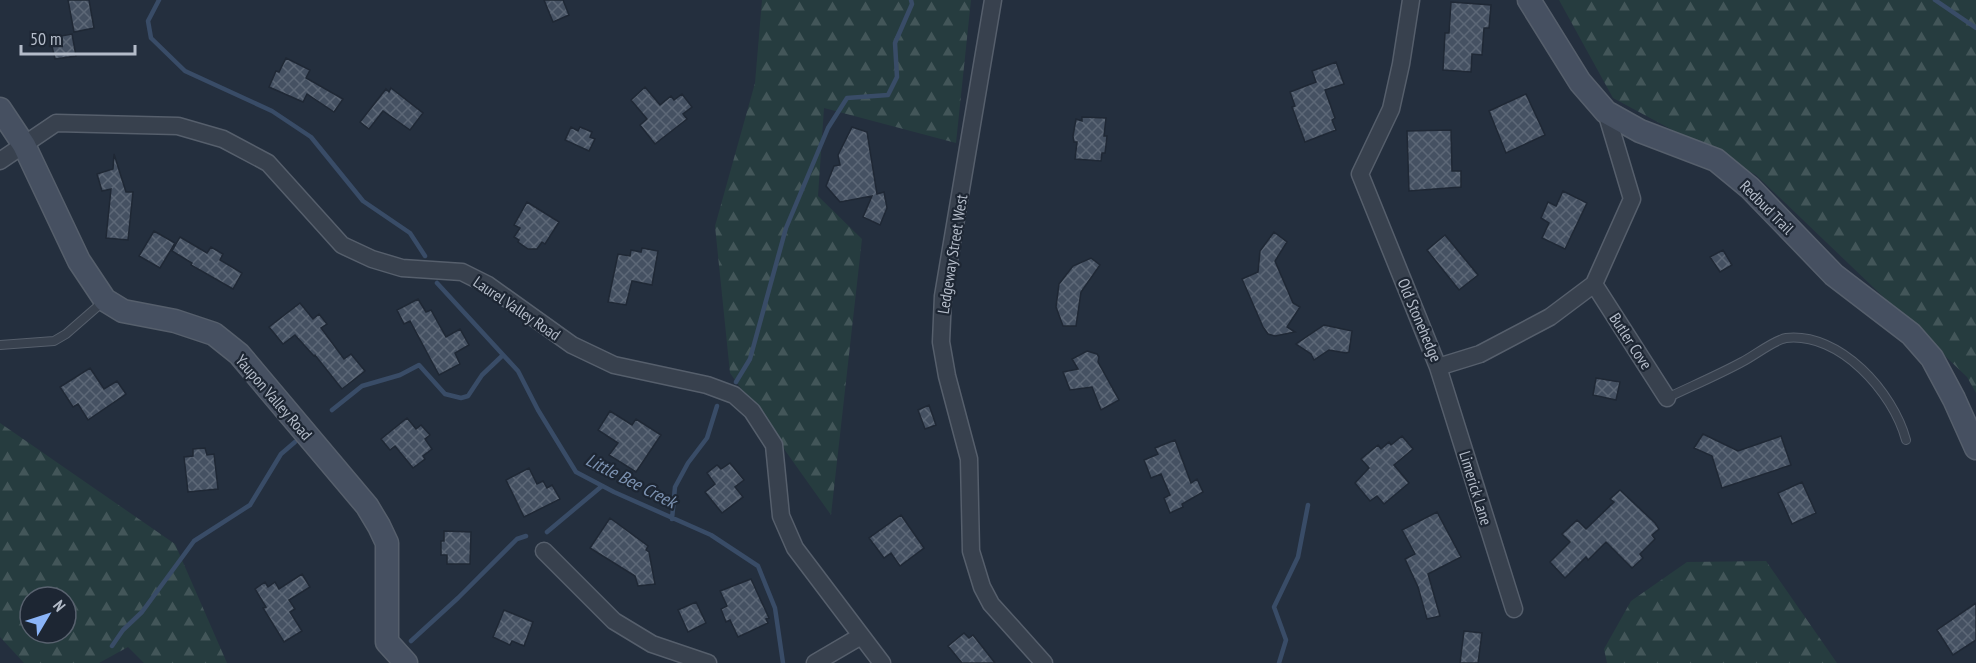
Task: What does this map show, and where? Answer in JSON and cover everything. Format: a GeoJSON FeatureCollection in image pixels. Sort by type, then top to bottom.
{"type":"FeatureCollection","features":[{"type":"Feature","properties":{"kind":"street","name":"Ledgeway Street West"},"geometry":{"type":"LineString","coordinates":[[993,0],[943,296],[941,342],[947,376],[969,459],[971,551],[982,587],[991,604],[1044,663]]}},
{"type":"Feature","properties":{"kind":"street","name":"Old Stonehedge"},"geometry":{"type":"LineString","coordinates":[[1410,0],[1401,63],[1391,109],[1360,174],[1438,367],[1480,354],[1550,317],[1594,284],[1632,200],[1606,111]]}},
{"type":"Feature","properties":{"kind":"street","name":"Redbud Trail"},"geometry":{"type":"LineString","coordinates":[[1529,0],[1580,82],[1606,111],[1640,131],[1716,160],[1750,188],[1834,275],[1911,334],[1932,358],[1976,448]]}},
{"type":"Feature","properties":{"kind":"street"},"geometry":{"type":"LineString","coordinates":[[0,109],[24,145],[79,261],[105,300]]}},
{"type":"Feature","properties":{"kind":"street","name":"Laurel Valley Road"},"geometry":{"type":"LineString","coordinates":[[0,162],[56,123],[178,126],[223,139],[268,163],[342,245],[372,259],[402,268],[462,272],[488,285],[572,345],[614,365],[707,385],[730,393],[752,411],[774,445],[781,516],[795,548],[882,663]]}},
{"type":"Feature","properties":{"kind":"street","name":"Butler Cove"},"geometry":{"type":"LineString","coordinates":[[1594,284],[1667,398]]}},
{"type":"Feature","properties":{"kind":"street","name":"Yaupon Valley Road"},"geometry":{"type":"LineString","coordinates":[[105,300],[123,311],[175,321],[214,334],[238,354],[367,506],[387,543],[387,642],[406,663]]}},
{"type":"Feature","properties":{"kind":"street","name":"Limerick Lane"},"geometry":{"type":"LineString","coordinates":[[1438,367],[1514,609]]}},
{"type":"Feature","properties":{"kind":"street"},"geometry":{"type":"LineString","coordinates":[[544,551],[615,621],[652,644],[683,659],[708,663]]}},
{"type":"Feature","properties":{"kind":"street"},"geometry":{"type":"LineString","coordinates":[[815,663],[861,636]]}},
{"type":"Feature","properties":{"kind":"lane"},"geometry":{"type":"LineString","coordinates":[[0,345],[54,341],[66,334],[105,300]]}},
{"type":"Feature","properties":{"kind":"lane"},"geometry":{"type":"LineString","coordinates":[[1667,398],[1742,362],[1783,338],[1807,338],[1833,348],[1862,369],[1883,393],[1901,422],[1906,440]]}},
{"type":"Feature","properties":{"kind":"green space"},"geometry":{"type":"Polygon","coordinates":[[[762,0],[971,0],[956,143],[824,108],[818,196],[862,239],[831,515],[730,373],[715,226],[755,83],[762,0]]]}},
{"type":"Feature","properties":{"kind":"green space"},"geometry":{"type":"Polygon","coordinates":[[[1559,0],[1976,0],[1976,393],[1967,377],[1756,175],[1613,98],[1559,0]]]}},
{"type":"Feature","properties":{"kind":"green space"},"geometry":{"type":"Polygon","coordinates":[[[0,423],[175,544],[227,663],[144,663],[128,647],[99,663],[24,663],[0,637],[0,423]]]}},
{"type":"Feature","properties":{"kind":"green space"},"geometry":{"type":"Polygon","coordinates":[[[1766,561],[1837,663],[1607,663],[1604,649],[1631,601],[1687,562],[1766,561]]]}},
{"type":"Feature","properties":{"kind":"building"},"geometry":{"type":"Polygon","coordinates":[[[68,0],[89,0],[94,28],[74,32],[68,0]]]}},
{"type":"Feature","properties":{"kind":"building"},"geometry":{"type":"Polygon","coordinates":[[[544,0],[563,0],[569,15],[553,22],[544,0]]]}},
{"type":"Feature","properties":{"kind":"building"},"geometry":{"type":"Polygon","coordinates":[[[1451,2],[1491,5],[1489,28],[1484,28],[1482,55],[1472,54],[1471,72],[1443,70],[1445,33],[1449,33],[1451,2]]]}},
{"type":"Feature","properties":{"kind":"building"},"geometry":{"type":"Polygon","coordinates":[[[72,34],[76,56],[55,59],[50,38],[72,34]]]}},
{"type":"Feature","properties":{"kind":"building"},"geometry":{"type":"Polygon","coordinates":[[[286,58],[310,70],[306,78],[343,99],[334,112],[307,94],[303,102],[269,87],[276,71],[279,72],[286,58]]]}},
{"type":"Feature","properties":{"kind":"building"},"geometry":{"type":"Polygon","coordinates":[[[1336,62],[1344,84],[1325,90],[1335,118],[1332,120],[1336,130],[1305,142],[1292,107],[1295,106],[1290,92],[1316,82],[1312,71],[1336,62]]]}},
{"type":"Feature","properties":{"kind":"building"},"geometry":{"type":"Polygon","coordinates":[[[645,87],[660,105],[671,96],[674,100],[682,94],[692,107],[683,114],[687,119],[655,144],[640,125],[647,119],[631,100],[645,87]]]}},
{"type":"Feature","properties":{"kind":"building"},"geometry":{"type":"Polygon","coordinates":[[[391,88],[423,113],[410,130],[383,111],[369,129],[360,122],[386,89],[389,92],[391,88]]]}},
{"type":"Feature","properties":{"kind":"building"},"geometry":{"type":"Polygon","coordinates":[[[1526,94],[1545,135],[1506,153],[1489,111],[1526,94]]]}},
{"type":"Feature","properties":{"kind":"building"},"geometry":{"type":"Polygon","coordinates":[[[1082,117],[1106,118],[1104,136],[1107,136],[1106,145],[1101,161],[1075,159],[1077,142],[1074,142],[1073,136],[1076,119],[1082,121],[1082,117]]]}},
{"type":"Feature","properties":{"kind":"building"},"geometry":{"type":"Polygon","coordinates":[[[571,127],[578,131],[580,127],[592,132],[590,137],[595,139],[589,151],[565,140],[571,127]]]}},
{"type":"Feature","properties":{"kind":"building"},"geometry":{"type":"Polygon","coordinates":[[[852,127],[867,132],[877,194],[884,192],[887,208],[880,225],[863,217],[872,196],[840,202],[826,186],[834,166],[840,165],[838,155],[852,127]]]}},
{"type":"Feature","properties":{"kind":"building"},"geometry":{"type":"Polygon","coordinates":[[[1451,130],[1452,171],[1461,171],[1461,187],[1409,191],[1407,131],[1451,130]]]}},
{"type":"Feature","properties":{"kind":"building"},"geometry":{"type":"Polygon","coordinates":[[[114,154],[126,192],[133,192],[128,240],[106,238],[111,189],[102,191],[97,174],[113,169],[114,154]]]}},
{"type":"Feature","properties":{"kind":"building"},"geometry":{"type":"Polygon","coordinates":[[[1563,191],[1587,203],[1565,249],[1542,238],[1549,223],[1541,218],[1548,202],[1556,206],[1563,191]]]}},
{"type":"Feature","properties":{"kind":"building"},"geometry":{"type":"Polygon","coordinates":[[[527,202],[559,222],[545,244],[542,242],[537,249],[528,249],[514,237],[520,228],[514,225],[527,202]]]}},
{"type":"Feature","properties":{"kind":"building"},"geometry":{"type":"Polygon","coordinates":[[[154,231],[175,243],[160,268],[139,256],[154,231]]]}},
{"type":"Feature","properties":{"kind":"building"},"geometry":{"type":"Polygon","coordinates":[[[1274,232],[1287,242],[1275,261],[1293,303],[1300,307],[1287,327],[1295,332],[1275,336],[1268,334],[1263,327],[1242,279],[1258,272],[1260,251],[1274,232]]]}},
{"type":"Feature","properties":{"kind":"building"},"geometry":{"type":"Polygon","coordinates":[[[1445,235],[1478,275],[1459,290],[1427,250],[1445,235]]]}},
{"type":"Feature","properties":{"kind":"building"},"geometry":{"type":"Polygon","coordinates":[[[180,237],[207,253],[211,247],[223,254],[220,260],[242,273],[233,289],[191,265],[192,263],[172,251],[180,237]]]}},
{"type":"Feature","properties":{"kind":"building"},"geometry":{"type":"Polygon","coordinates":[[[642,248],[658,251],[652,285],[632,281],[626,305],[608,302],[618,254],[630,256],[631,250],[641,252],[642,248]]]}},
{"type":"Feature","properties":{"kind":"building"},"geometry":{"type":"Polygon","coordinates":[[[1723,250],[1732,265],[1720,272],[1710,257],[1723,250]]]}},
{"type":"Feature","properties":{"kind":"building"},"geometry":{"type":"Polygon","coordinates":[[[1091,258],[1100,265],[1081,292],[1076,326],[1063,326],[1056,307],[1059,284],[1073,266],[1091,258]]]}},
{"type":"Feature","properties":{"kind":"building"},"geometry":{"type":"Polygon","coordinates":[[[418,299],[426,312],[431,310],[446,337],[460,329],[469,345],[455,353],[460,364],[439,375],[410,321],[404,324],[397,310],[418,299]]]}},
{"type":"Feature","properties":{"kind":"building"},"geometry":{"type":"Polygon","coordinates":[[[300,303],[313,319],[319,314],[327,324],[321,328],[344,359],[351,354],[365,371],[342,389],[315,355],[295,335],[283,344],[269,327],[300,303]]]}},
{"type":"Feature","properties":{"kind":"building"},"geometry":{"type":"Polygon","coordinates":[[[1324,325],[1352,331],[1349,352],[1329,350],[1314,360],[1311,354],[1296,344],[1324,325]]]}},
{"type":"Feature","properties":{"kind":"building"},"geometry":{"type":"Polygon","coordinates":[[[1087,351],[1099,357],[1098,362],[1119,400],[1101,410],[1092,387],[1070,390],[1063,372],[1078,369],[1072,359],[1087,351]]]}},
{"type":"Feature","properties":{"kind":"building"},"geometry":{"type":"Polygon","coordinates":[[[90,368],[104,389],[117,381],[126,394],[88,420],[78,404],[73,407],[60,387],[90,368]]]}},
{"type":"Feature","properties":{"kind":"building"},"geometry":{"type":"Polygon","coordinates":[[[1596,378],[1620,382],[1616,400],[1593,395],[1596,378]]]}},
{"type":"Feature","properties":{"kind":"building"},"geometry":{"type":"Polygon","coordinates":[[[929,405],[936,425],[925,429],[918,410],[929,405]]]}},
{"type":"Feature","properties":{"kind":"building"},"geometry":{"type":"Polygon","coordinates":[[[610,411],[632,425],[636,419],[661,435],[636,472],[609,455],[618,443],[598,430],[610,411]]]}},
{"type":"Feature","properties":{"kind":"building"},"geometry":{"type":"Polygon","coordinates":[[[407,418],[416,429],[421,425],[430,435],[425,439],[432,449],[423,456],[425,459],[413,468],[395,446],[390,450],[381,439],[407,418]]]}},
{"type":"Feature","properties":{"kind":"building"},"geometry":{"type":"Polygon","coordinates":[[[1703,434],[1738,451],[1781,436],[1791,465],[1722,488],[1712,456],[1694,448],[1703,434]]]}},
{"type":"Feature","properties":{"kind":"building"},"geometry":{"type":"Polygon","coordinates":[[[1402,436],[1413,449],[1394,465],[1409,483],[1384,504],[1377,496],[1370,501],[1355,483],[1369,468],[1361,459],[1378,445],[1381,449],[1389,442],[1391,445],[1402,436]]]}},
{"type":"Feature","properties":{"kind":"building"},"geometry":{"type":"Polygon","coordinates":[[[1175,440],[1191,483],[1197,479],[1203,492],[1182,504],[1183,507],[1170,513],[1164,498],[1170,495],[1161,474],[1151,478],[1144,460],[1158,454],[1155,448],[1175,440]]]}},
{"type":"Feature","properties":{"kind":"building"},"geometry":{"type":"Polygon","coordinates":[[[205,448],[207,455],[214,454],[218,489],[188,492],[184,457],[193,456],[193,449],[205,448]]]}},
{"type":"Feature","properties":{"kind":"building"},"geometry":{"type":"Polygon","coordinates":[[[730,463],[744,480],[735,487],[743,497],[722,513],[705,492],[715,484],[707,473],[717,465],[721,469],[730,463]]]}},
{"type":"Feature","properties":{"kind":"building"},"geometry":{"type":"Polygon","coordinates":[[[529,468],[537,484],[543,481],[547,488],[552,485],[560,499],[524,517],[506,480],[529,468]]]}},
{"type":"Feature","properties":{"kind":"building"},"geometry":{"type":"Polygon","coordinates":[[[1802,482],[1816,513],[1792,524],[1778,493],[1802,482]]]}},
{"type":"Feature","properties":{"kind":"building"},"geometry":{"type":"Polygon","coordinates":[[[1620,490],[1655,523],[1659,529],[1652,535],[1655,539],[1640,554],[1643,558],[1632,568],[1606,542],[1588,560],[1586,557],[1565,578],[1550,562],[1570,542],[1562,534],[1577,520],[1586,529],[1614,502],[1610,499],[1620,490]]]}},
{"type":"Feature","properties":{"kind":"building"},"geometry":{"type":"Polygon","coordinates":[[[1437,512],[1461,557],[1428,574],[1440,616],[1427,619],[1418,587],[1405,559],[1415,554],[1402,530],[1437,512]]]}},
{"type":"Feature","properties":{"kind":"building"},"geometry":{"type":"Polygon","coordinates":[[[901,515],[924,548],[900,566],[891,553],[884,558],[869,538],[901,515]]]}},
{"type":"Feature","properties":{"kind":"building"},"geometry":{"type":"Polygon","coordinates":[[[610,518],[648,546],[646,550],[649,552],[655,584],[638,586],[635,576],[590,548],[610,518]]]}},
{"type":"Feature","properties":{"kind":"building"},"geometry":{"type":"Polygon","coordinates":[[[444,531],[471,532],[470,564],[447,564],[447,555],[441,555],[444,531]]]}},
{"type":"Feature","properties":{"kind":"building"},"geometry":{"type":"Polygon","coordinates":[[[302,574],[310,587],[289,600],[295,609],[290,612],[302,631],[284,642],[263,608],[266,607],[255,589],[265,582],[268,587],[275,582],[279,589],[302,574]]]}},
{"type":"Feature","properties":{"kind":"building"},"geometry":{"type":"Polygon","coordinates":[[[751,579],[769,618],[766,619],[768,623],[738,637],[730,620],[726,622],[721,609],[727,606],[720,591],[751,579]]]}},
{"type":"Feature","properties":{"kind":"building"},"geometry":{"type":"Polygon","coordinates":[[[696,602],[706,623],[688,632],[678,610],[696,602]]]}},
{"type":"Feature","properties":{"kind":"building"},"geometry":{"type":"Polygon","coordinates":[[[1976,603],[1976,640],[1953,655],[1937,630],[1976,603]]]}},
{"type":"Feature","properties":{"kind":"building"},"geometry":{"type":"Polygon","coordinates":[[[504,610],[533,622],[524,646],[512,641],[510,645],[493,637],[504,610]]]}},
{"type":"Feature","properties":{"kind":"building"},"geometry":{"type":"Polygon","coordinates":[[[1464,631],[1482,633],[1478,663],[1460,663],[1464,631]]]}},
{"type":"Feature","properties":{"kind":"building"},"geometry":{"type":"Polygon","coordinates":[[[964,633],[969,638],[973,635],[995,663],[962,663],[948,646],[964,633]]]}},
{"type":"Feature","properties":{"kind":"waterway","name":"Little Bee Creek"},"geometry":{"type":"LineString","coordinates":[[159,0],[148,21],[151,38],[185,71],[272,111],[311,137],[363,201],[410,233],[425,256]]}},
{"type":"Feature","properties":{"kind":"waterway"},"geometry":{"type":"LineString","coordinates":[[736,382],[750,359],[786,228],[828,128],[847,98],[888,95],[897,77],[895,43],[912,4],[911,0]]}},
{"type":"Feature","properties":{"kind":"waterway"},"geometry":{"type":"LineString","coordinates":[[1935,0],[1976,28]]}},
{"type":"Feature","properties":{"kind":"waterway","name":"Little Bee Creek"},"geometry":{"type":"LineString","coordinates":[[437,283],[518,371],[538,410],[576,472],[614,492],[711,535],[758,566],[775,608],[783,663]]}},
{"type":"Feature","properties":{"kind":"waterway"},"geometry":{"type":"LineString","coordinates":[[332,410],[362,386],[400,375],[419,365],[445,394],[461,398],[468,396],[482,375],[503,355]]}},
{"type":"Feature","properties":{"kind":"waterway"},"geometry":{"type":"LineString","coordinates":[[672,519],[675,487],[688,463],[707,438],[717,406]]}},
{"type":"Feature","properties":{"kind":"waterway"},"geometry":{"type":"LineString","coordinates":[[112,646],[123,630],[142,612],[194,541],[250,505],[281,454],[295,442]]}},
{"type":"Feature","properties":{"kind":"waterway"},"geometry":{"type":"LineString","coordinates":[[547,532],[602,486]]}},
{"type":"Feature","properties":{"kind":"waterway"},"geometry":{"type":"LineString","coordinates":[[1279,663],[1286,640],[1274,607],[1298,557],[1308,505]]}},
{"type":"Feature","properties":{"kind":"waterway"},"geometry":{"type":"LineString","coordinates":[[411,641],[517,539],[526,536]]}}]}
